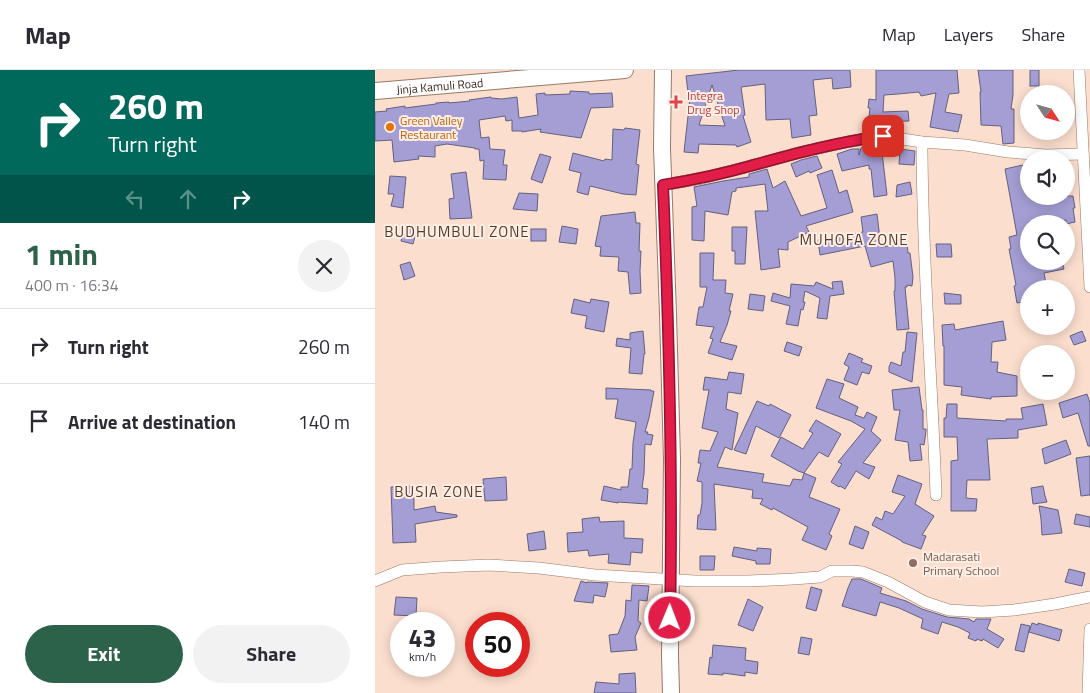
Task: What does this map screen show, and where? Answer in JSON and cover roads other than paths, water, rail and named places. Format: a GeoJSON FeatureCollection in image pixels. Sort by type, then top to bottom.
{"type":"FeatureCollection","features":[{"type":"Feature","properties":{"kind":"main road","name":"Jinja Kamuli Road"},"geometry":{"type":"LineString","coordinates":[[375,91],[625,70]]}},
{"type":"Feature","properties":{"kind":"main road"},"geometry":{"type":"LineString","coordinates":[[663,70],[662,148],[672,459],[671,693]]}},
{"type":"Feature","properties":{"kind":"street"},"geometry":{"type":"LineString","coordinates":[[1079,70],[1090,286]]}},
{"type":"Feature","properties":{"kind":"street"},"geometry":{"type":"LineString","coordinates":[[663,185],[703,178],[797,152],[883,136],[1008,152],[1083,154]]}},
{"type":"Feature","properties":{"kind":"street"},"geometry":{"type":"LineString","coordinates":[[922,142],[925,271],[936,495]]}},
{"type":"Feature","properties":{"kind":"street"},"geometry":{"type":"LineString","coordinates":[[375,581],[402,570],[489,565],[671,580],[749,582],[820,577],[831,571],[852,571],[863,572],[888,582],[925,602],[949,610],[982,612],[1014,610],[1090,597]]}},
{"type":"Feature","properties":{"kind":"street"},"geometry":{"type":"LineString","coordinates":[[1088,693],[1090,629]]}},
{"type":"Feature","properties":{"kind":"place","name":"Integra Drug Shop"},"geometry":{"type":"Point","coordinates":[676,102]}},
{"type":"Feature","properties":{"kind":"place","name":"Green Valley Restaurant"},"geometry":{"type":"Point","coordinates":[390,127]}},
{"type":"Feature","properties":{"kind":"place","name":"Madarasati Primary School"},"geometry":{"type":"Point","coordinates":[913,563]}},
{"type":"Feature","properties":{"kind":"district","name":"BUDHUMBULI ZONE"},"geometry":{"type":"Point","coordinates":[457,231]}},
{"type":"Feature","properties":{"kind":"district","name":"MUHOFA ZONE"},"geometry":{"type":"Point","coordinates":[854,239]}},
{"type":"Feature","properties":{"kind":"district","name":"BUSIA ZONE"},"geometry":{"type":"Point","coordinates":[439,491]}}]}
